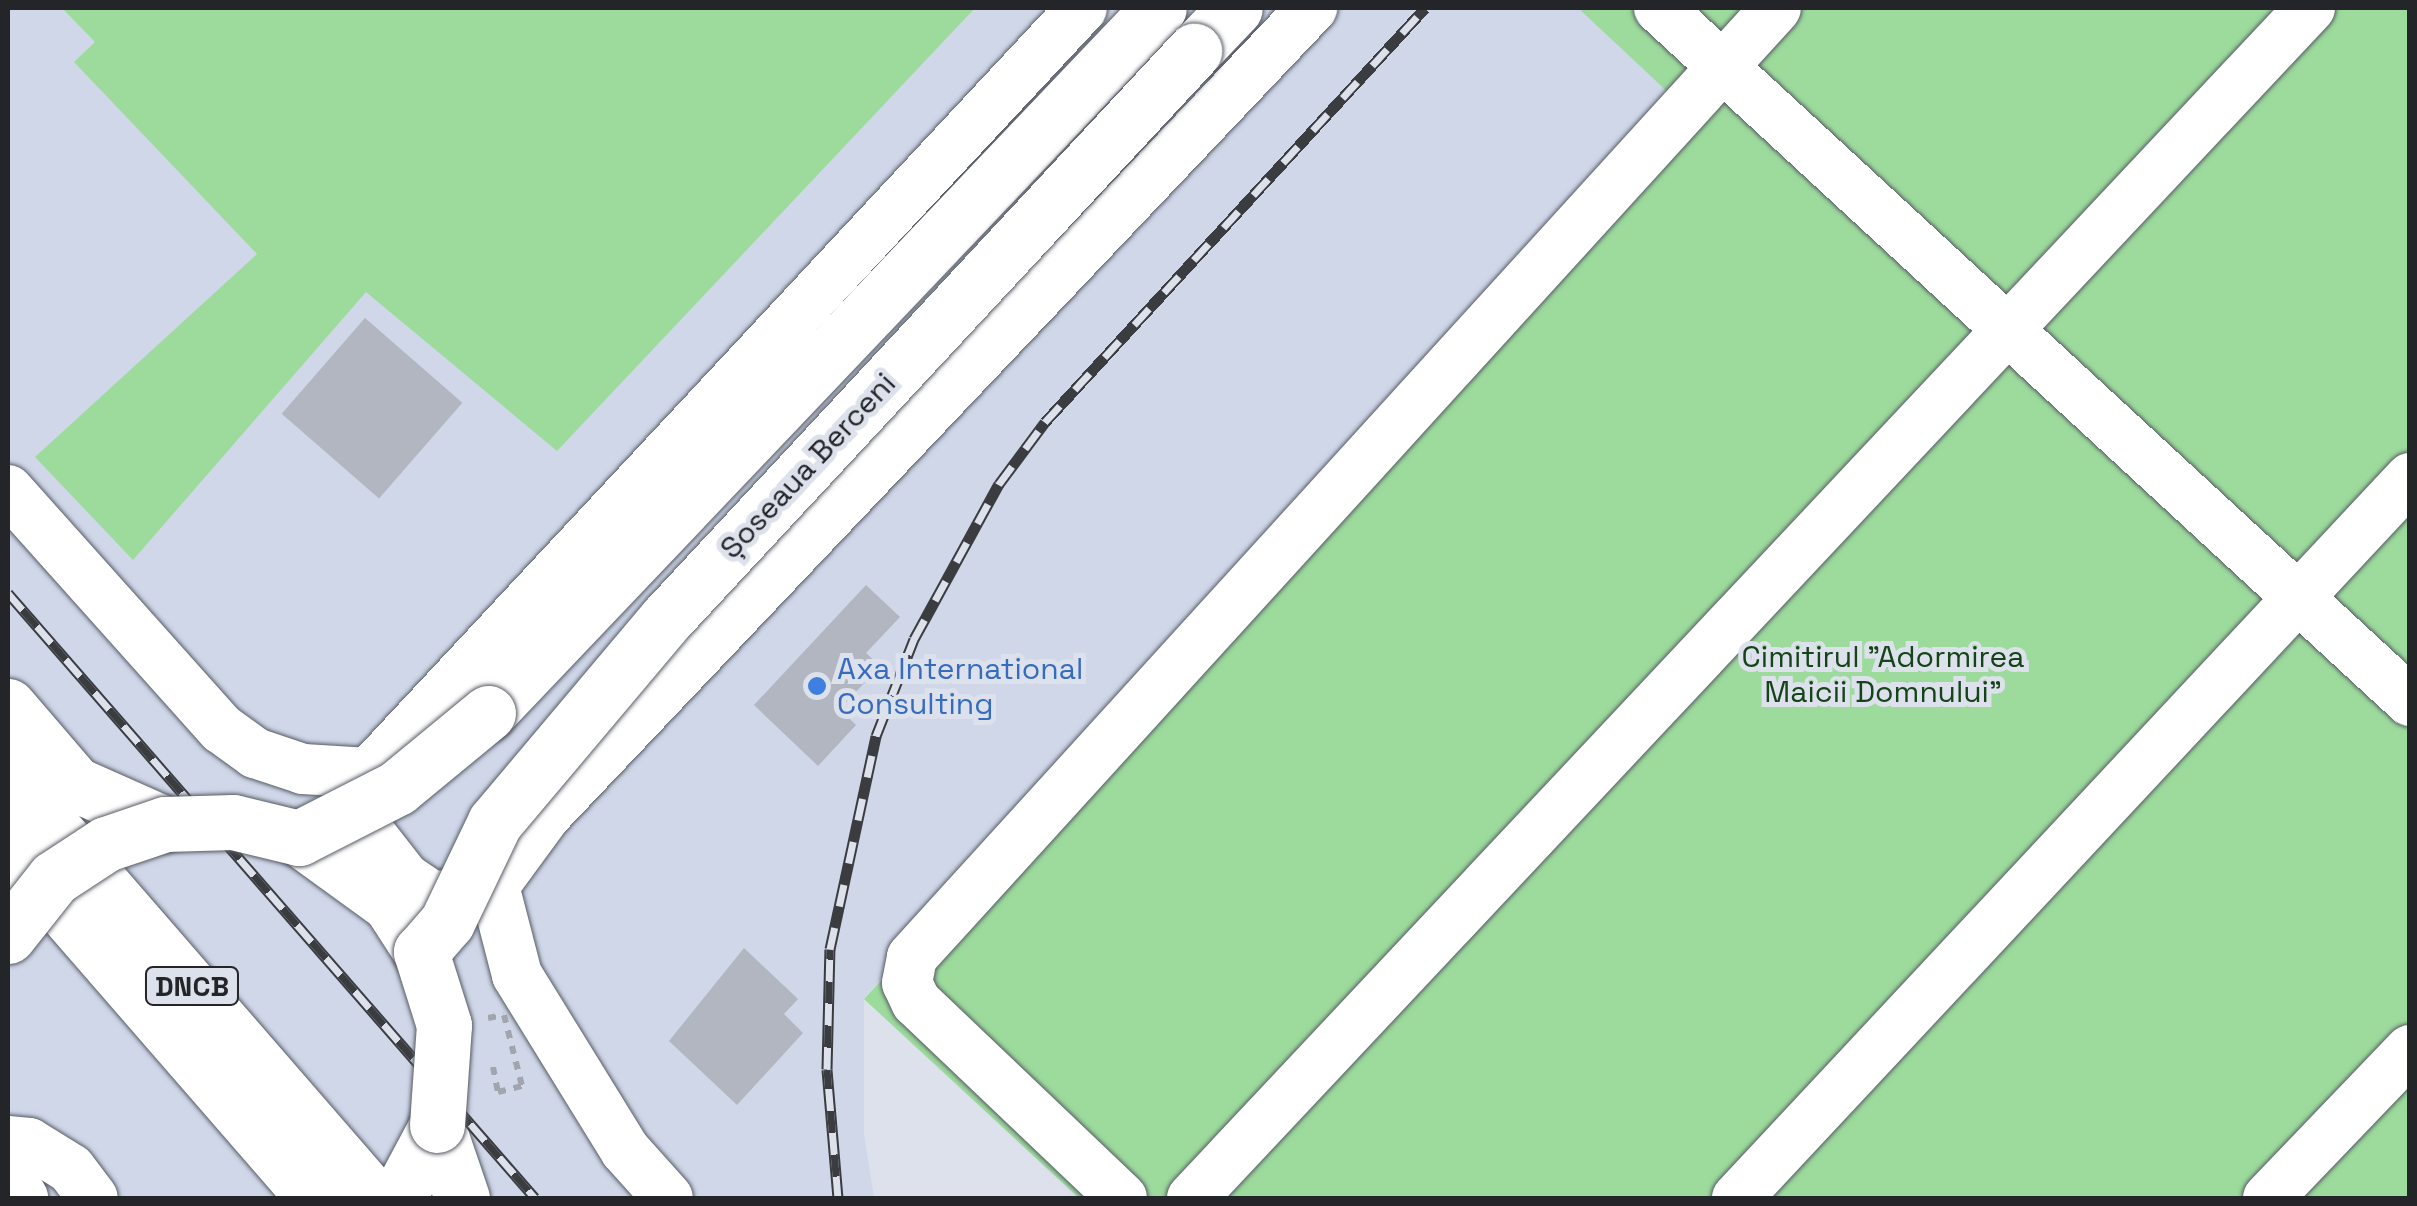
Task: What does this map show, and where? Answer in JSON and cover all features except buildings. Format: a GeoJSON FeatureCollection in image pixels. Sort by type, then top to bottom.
{"type":"FeatureCollection","features":[{"type":"Feature","properties":{"kind":"main road","name":"Șoseaua Berceni"},"geometry":{"type":"LineString","coordinates":[[422,952],[447,922],[495,822],[653,634],[1235,8]]}},
{"type":"Feature","properties":{"kind":"main road","name":"Șoseaua Berceni"},"geometry":{"type":"LineString","coordinates":[[300,838],[397,788],[536,668],[1156,10]]}},
{"type":"Feature","properties":{"kind":"main road"},"geometry":{"type":"LineString","coordinates":[[8,706],[75,784],[165,824]]}},
{"type":"Feature","properties":{"kind":"main road","name":"DNCB"},"geometry":{"type":"LineString","coordinates":[[8,776],[374,1198]]}},
{"type":"Feature","properties":{"kind":"main road"},"geometry":{"type":"LineString","coordinates":[[8,936],[54,878],[106,844],[165,824],[233,822],[300,838],[390,904],[422,952],[444,1025],[437,1124],[462,1198]]}},
{"type":"Feature","properties":{"kind":"main road","name":"DNCB"},"geometry":{"type":"LineString","coordinates":[[8,846],[314,1198]]}},
{"type":"Feature","properties":{"kind":"main road"},"geometry":{"type":"LineString","coordinates":[[398,1198],[437,1124]]}},
{"type":"Feature","properties":{"kind":"main road"},"geometry":{"type":"LineString","coordinates":[[8,1180],[20,1198]]}},
{"type":"Feature","properties":{"kind":"street"},"geometry":{"type":"LineString","coordinates":[[1082,8],[369,773],[361,797],[369,832],[405,878],[433,897],[494,886],[546,815],[1312,8]]}},
{"type":"Feature","properties":{"kind":"street"},"geometry":{"type":"LineString","coordinates":[[1659,8],[1717,68],[2410,701]]}},
{"type":"Feature","properties":{"kind":"street"},"geometry":{"type":"LineString","coordinates":[[1122,1198],[916,1002],[907,983],[912,957],[1717,68],[1776,8]]}},
{"type":"Feature","properties":{"kind":"street"},"geometry":{"type":"LineString","coordinates":[[1192,1198],[2008,334],[2310,8]]}},
{"type":"Feature","properties":{"kind":"street"},"geometry":{"type":"LineString","coordinates":[[1737,1198],[2410,478]]}},
{"type":"Feature","properties":{"kind":"street"},"geometry":{"type":"LineString","coordinates":[[8,490],[222,730],[302,769],[369,773]]}},
{"type":"Feature","properties":{"kind":"street"},"geometry":{"type":"LineString","coordinates":[[494,886],[518,976],[624,1150],[668,1198]]}},
{"type":"Feature","properties":{"kind":"street"},"geometry":{"type":"LineString","coordinates":[[2268,1198],[2410,1050]]}},
{"type":"Feature","properties":{"kind":"street"},"geometry":{"type":"LineString","coordinates":[[8,1142],[29,1143],[72,1169],[93,1198]]}},
{"type":"Feature","properties":{"kind":"shaded area"},"geometry":{"type":"Polygon","coordinates":[[[8,8],[1578,8],[1688,110],[864,998],[864,1134],[874,1198],[8,1198],[8,8]]]}},
{"type":"Feature","properties":{"kind":"green space"},"geometry":{"type":"Polygon","coordinates":[[[62,8],[975,8],[557,451],[366,292],[133,560],[35,457],[257,254],[74,62],[95,42],[62,8]]]}},
{"type":"Feature","properties":{"kind":"green space","name":"Cimitirul \"Adormirea Maicii Domnului\""},"geometry":{"type":"Polygon","coordinates":[[[1578,8],[2409,8],[2409,1198],[1079,1198],[864,999],[1687,110],[1578,8]]]}},
{"type":"Feature","properties":{"kind":"railway"},"geometry":{"type":"LineString","coordinates":[[838,1198],[827,1069],[830,949],[876,736],[914,639],[999,484],[1045,422],[1425,8]]}},
{"type":"Feature","properties":{"kind":"railway"},"geometry":{"type":"LineString","coordinates":[[8,593],[535,1198]]}},
{"type":"Feature","properties":{"kind":"place","name":"Axa International Consulting"},"geometry":{"type":"Point","coordinates":[817,686]}}]}
